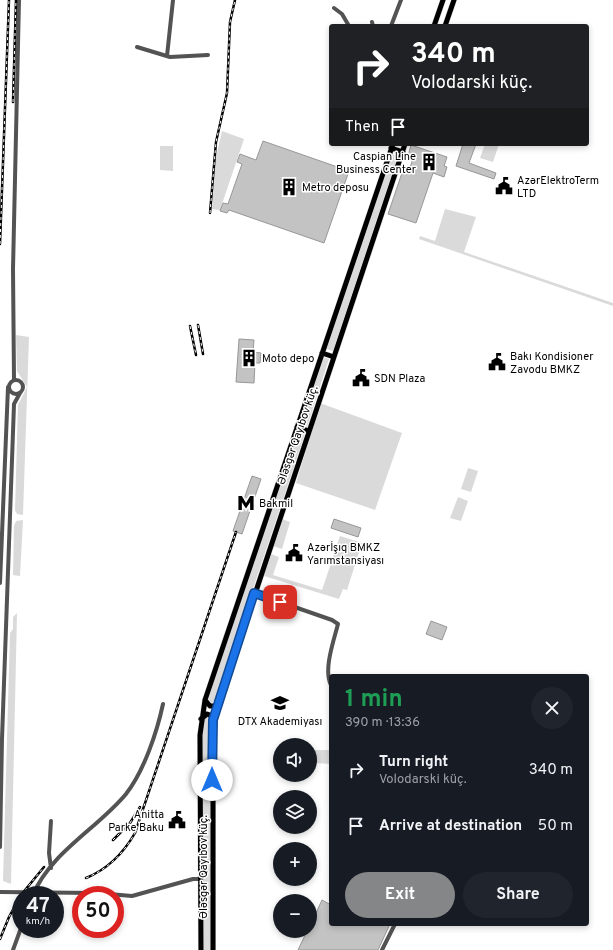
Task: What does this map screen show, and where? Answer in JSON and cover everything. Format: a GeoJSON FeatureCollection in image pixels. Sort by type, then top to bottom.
{"type":"FeatureCollection","features":[{"type":"Feature","properties":{"kind":"main road"},"geometry":{"type":"LineString","coordinates":[[435,24],[443,0]]}},
{"type":"Feature","properties":{"kind":"main road"},"geometry":{"type":"LineString","coordinates":[[446,24],[454,0]]}},
{"type":"Feature","properties":{"kind":"main road"},"geometry":{"type":"LineString","coordinates":[[392,146],[403,152]]}},
{"type":"Feature","properties":{"kind":"main road","name":"Ələsgər Qayıbov küç."},"geometry":{"type":"LineString","coordinates":[[201,950],[201,719],[205,700],[392,146]]}},
{"type":"Feature","properties":{"kind":"main road","name":"Ələsgər Qayıbov küç."},"geometry":{"type":"LineString","coordinates":[[213,950],[213,720],[216,706],[405,146]]}},
{"type":"Feature","properties":{"kind":"main road"},"geometry":{"type":"LineString","coordinates":[[322,353],[334,357]]}},
{"type":"Feature","properties":{"kind":"main road"},"geometry":{"type":"LineString","coordinates":[[297,427],[309,431]]}},
{"type":"Feature","properties":{"kind":"main road"},"geometry":{"type":"LineString","coordinates":[[205,700],[210,706],[216,706]]}},
{"type":"Feature","properties":{"kind":"main road"},"geometry":{"type":"LineString","coordinates":[[201,719],[207,714],[210,715],[213,720]]}},
{"type":"Feature","properties":{"kind":"street"},"geometry":{"type":"LineString","coordinates":[[0,583],[8,387],[14,380],[13,269],[19,0]]}},
{"type":"Feature","properties":{"kind":"street"},"geometry":{"type":"LineString","coordinates":[[167,56],[173,0]]}},
{"type":"Feature","properties":{"kind":"street"},"geometry":{"type":"LineString","coordinates":[[392,24],[401,0]]}},
{"type":"Feature","properties":{"kind":"street"},"geometry":{"type":"LineString","coordinates":[[334,8],[342,14],[348,24]]}},
{"type":"Feature","properties":{"kind":"street"},"geometry":{"type":"LineString","coordinates":[[137,47],[167,56],[208,55]]}},
{"type":"Feature","properties":{"kind":"street"},"geometry":{"type":"LineString","coordinates":[[0,847],[2,739],[14,404],[23,389],[23,384],[14,380]]}},
{"type":"Feature","properties":{"kind":"street"},"geometry":{"type":"LineString","coordinates":[[8,387],[10,392],[14,394],[20,393]]}},
{"type":"Feature","properties":{"kind":"street"},"geometry":{"type":"LineString","coordinates":[[254,593],[332,620],[338,624],[330,656],[329,680]]}},
{"type":"Feature","properties":{"kind":"street"},"geometry":{"type":"LineString","coordinates":[[36,886],[51,868],[126,793],[142,766],[159,723],[163,704]]}},
{"type":"Feature","properties":{"kind":"street"},"geometry":{"type":"LineString","coordinates":[[51,821],[49,853],[51,868]]}},
{"type":"Feature","properties":{"kind":"street"},"geometry":{"type":"LineString","coordinates":[[64,894],[132,896],[193,879],[201,879]]}},
{"type":"Feature","properties":{"kind":"street"},"geometry":{"type":"LineString","coordinates":[[0,892],[12,892]]}},
{"type":"Feature","properties":{"kind":"street"},"geometry":{"type":"LineString","coordinates":[[382,950],[394,926]]}},
{"type":"Feature","properties":{"kind":"street"},"geometry":{"type":"LineString","coordinates":[[13,950],[17,938]]}},
{"type":"Feature","properties":{"kind":"shaded area"},"geometry":{"type":"Polygon","coordinates":[[[222,131],[244,139],[220,210],[212,209],[216,157],[222,131]]]}},
{"type":"Feature","properties":{"kind":"shaded area"},"geometry":{"type":"Polygon","coordinates":[[[160,146],[173,146],[173,171],[160,170],[160,146]]]}},
{"type":"Feature","properties":{"kind":"shaded area"},"geometry":{"type":"Polygon","coordinates":[[[484,146],[498,146],[493,162],[480,158],[484,146]]]}},
{"type":"Feature","properties":{"kind":"shaded area"},"geometry":{"type":"Polygon","coordinates":[[[392,154],[398,156],[333,351],[326,349],[392,154]]]}},
{"type":"Feature","properties":{"kind":"shaded area"},"geometry":{"type":"Polygon","coordinates":[[[445,209],[476,217],[464,252],[613,303],[613,306],[419,239],[420,236],[435,241],[445,209]]]}},
{"type":"Feature","properties":{"kind":"shaded area"},"geometry":{"type":"Polygon","coordinates":[[[16,335],[29,337],[23,515],[17,514],[15,510],[18,405],[27,387],[17,371],[16,335]]]}},
{"type":"Feature","properties":{"kind":"shaded area"},"geometry":{"type":"Polygon","coordinates":[[[323,357],[329,359],[307,427],[301,424],[323,357]]]}},
{"type":"Feature","properties":{"kind":"shaded area"},"geometry":{"type":"Polygon","coordinates":[[[320,403],[402,433],[375,510],[296,483],[320,403]]]}},
{"type":"Feature","properties":{"kind":"shaded area"},"geometry":{"type":"Polygon","coordinates":[[[298,432],[305,434],[216,699],[212,703],[208,700],[208,697],[298,432]]]}},
{"type":"Feature","properties":{"kind":"shaded area"},"geometry":{"type":"Polygon","coordinates":[[[468,468],[478,471],[471,492],[461,489],[468,468]]]}},
{"type":"Feature","properties":{"kind":"shaded area"},"geometry":{"type":"Polygon","coordinates":[[[458,497],[468,501],[461,521],[450,518],[458,497]]]}},
{"type":"Feature","properties":{"kind":"shaded area"},"geometry":{"type":"Polygon","coordinates":[[[282,519],[290,522],[282,549],[273,546],[282,519]]]}},
{"type":"Feature","properties":{"kind":"shaded area"},"geometry":{"type":"Polygon","coordinates":[[[23,520],[20,576],[13,575],[14,526],[16,521],[23,520]]]}},
{"type":"Feature","properties":{"kind":"shaded area"},"geometry":{"type":"Polygon","coordinates":[[[340,536],[362,543],[347,590],[343,589],[339,599],[264,576],[271,554],[279,557],[273,575],[322,590],[340,536]]]}},
{"type":"Feature","properties":{"kind":"shaded area"},"geometry":{"type":"Polygon","coordinates":[[[17,613],[11,884],[3,881],[10,633],[13,629],[13,617],[17,613]]]}},
{"type":"Feature","properties":{"kind":"shaded area"},"geometry":{"type":"Polygon","coordinates":[[[208,717],[210,720],[210,950],[203,950],[202,730],[204,718],[208,717]]]}},
{"type":"Feature","properties":{"kind":"shaded area"},"geometry":{"type":"Polygon","coordinates":[[[317,750],[329,750],[329,764],[317,763],[317,750]]]}},
{"type":"Feature","properties":{"kind":"building","name":"Metro deposu"},"geometry":{"type":"Polygon","coordinates":[[[263,141],[349,171],[324,243],[229,210],[227,213],[220,211],[223,203],[228,204],[242,164],[237,162],[240,154],[256,160],[263,141]]]}},
{"type":"Feature","properties":{"kind":"building"},"geometry":{"type":"Polygon","coordinates":[[[411,146],[414,146],[447,157],[444,166],[447,167],[444,177],[433,173],[416,223],[388,214],[404,167],[410,168],[413,158],[408,156],[411,146]]]}},
{"type":"Feature","properties":{"kind":"building"},"geometry":{"type":"Polygon","coordinates":[[[462,146],[475,146],[469,163],[496,173],[494,179],[456,166],[462,146]]]}},
{"type":"Feature","properties":{"kind":"building","name":"Moto depo"},"geometry":{"type":"Polygon","coordinates":[[[239,339],[254,340],[253,352],[261,353],[260,363],[255,363],[254,383],[236,382],[239,339]]]}},
{"type":"Feature","properties":{"kind":"building"},"geometry":{"type":"Polygon","coordinates":[[[252,476],[261,479],[242,534],[233,531],[252,476]]]}},
{"type":"Feature","properties":{"kind":"building"},"geometry":{"type":"Polygon","coordinates":[[[334,519],[361,528],[358,537],[331,528],[334,519]]]}},
{"type":"Feature","properties":{"kind":"building"},"geometry":{"type":"Polygon","coordinates":[[[431,621],[447,627],[442,640],[426,634],[431,621]]]}},
{"type":"Feature","properties":{"kind":"building"},"geometry":{"type":"Polygon","coordinates":[[[322,900],[329,904],[329,926],[389,926],[378,950],[298,950],[304,938],[317,938],[317,911],[322,900]]]}},
{"type":"Feature","properties":{"kind":"railway"},"geometry":{"type":"LineString","coordinates":[[0,244],[9,0]]}},
{"type":"Feature","properties":{"kind":"railway"},"geometry":{"type":"LineString","coordinates":[[13,102],[16,0]]}},
{"type":"Feature","properties":{"kind":"railway"},"geometry":{"type":"LineString","coordinates":[[210,213],[216,142],[227,93],[230,22],[235,0]]}},
{"type":"Feature","properties":{"kind":"railway"},"geometry":{"type":"LineString","coordinates":[[198,325],[203,354]]}},
{"type":"Feature","properties":{"kind":"railway"},"geometry":{"type":"LineString","coordinates":[[190,326],[196,355]]}},
{"type":"Feature","properties":{"kind":"railway"},"geometry":{"type":"LineString","coordinates":[[86,878],[101,870],[114,860],[125,848],[135,833],[236,532]]}},
{"type":"Feature","properties":{"kind":"railway"},"geometry":{"type":"LineString","coordinates":[[113,840],[130,823],[140,807]]}},
{"type":"Feature","properties":{"kind":"railway"},"geometry":{"type":"LineString","coordinates":[[28,886],[44,867]]}},
{"type":"Feature","properties":{"kind":"railway"},"geometry":{"type":"LineString","coordinates":[[0,939],[12,912]]}},
{"type":"Feature","properties":{"kind":"place","name":"Caspian Line Business Center"},"geometry":{"type":"Point","coordinates":[429,162]}},
{"type":"Feature","properties":{"kind":"place","name":"AzərElektroTerm LTD"},"geometry":{"type":"Point","coordinates":[504,186]}},
{"type":"Feature","properties":{"kind":"place","name":"Metro deposu"},"geometry":{"type":"Point","coordinates":[289,187]}},
{"type":"Feature","properties":{"kind":"place","name":"Moto depo"},"geometry":{"type":"Point","coordinates":[249,358]}},
{"type":"Feature","properties":{"kind":"place","name":"Bakı Kondisioner Zavodu BMKZ"},"geometry":{"type":"Point","coordinates":[497,362]}},
{"type":"Feature","properties":{"kind":"place","name":"SDN Plaza"},"geometry":{"type":"Point","coordinates":[361,378]}},
{"type":"Feature","properties":{"kind":"place","name":"Bakmil"},"geometry":{"type":"Point","coordinates":[246,503]}},
{"type":"Feature","properties":{"kind":"place","name":"Azərİşıq BMKZ Yarımstansiyası"},"geometry":{"type":"Point","coordinates":[294,553]}},
{"type":"Feature","properties":{"kind":"place","name":"DTX Akademiyası"},"geometry":{"type":"Point","coordinates":[280,703]}},
{"type":"Feature","properties":{"kind":"place","name":"Anitta Parke Baku"},"geometry":{"type":"Point","coordinates":[177,820]}},
{"type":"Feature","properties":{"kind":"route"},"geometry":{"type":"LineString","coordinates":[[212,780],[213,720],[217,703],[254,593],[280,602]]}}]}
